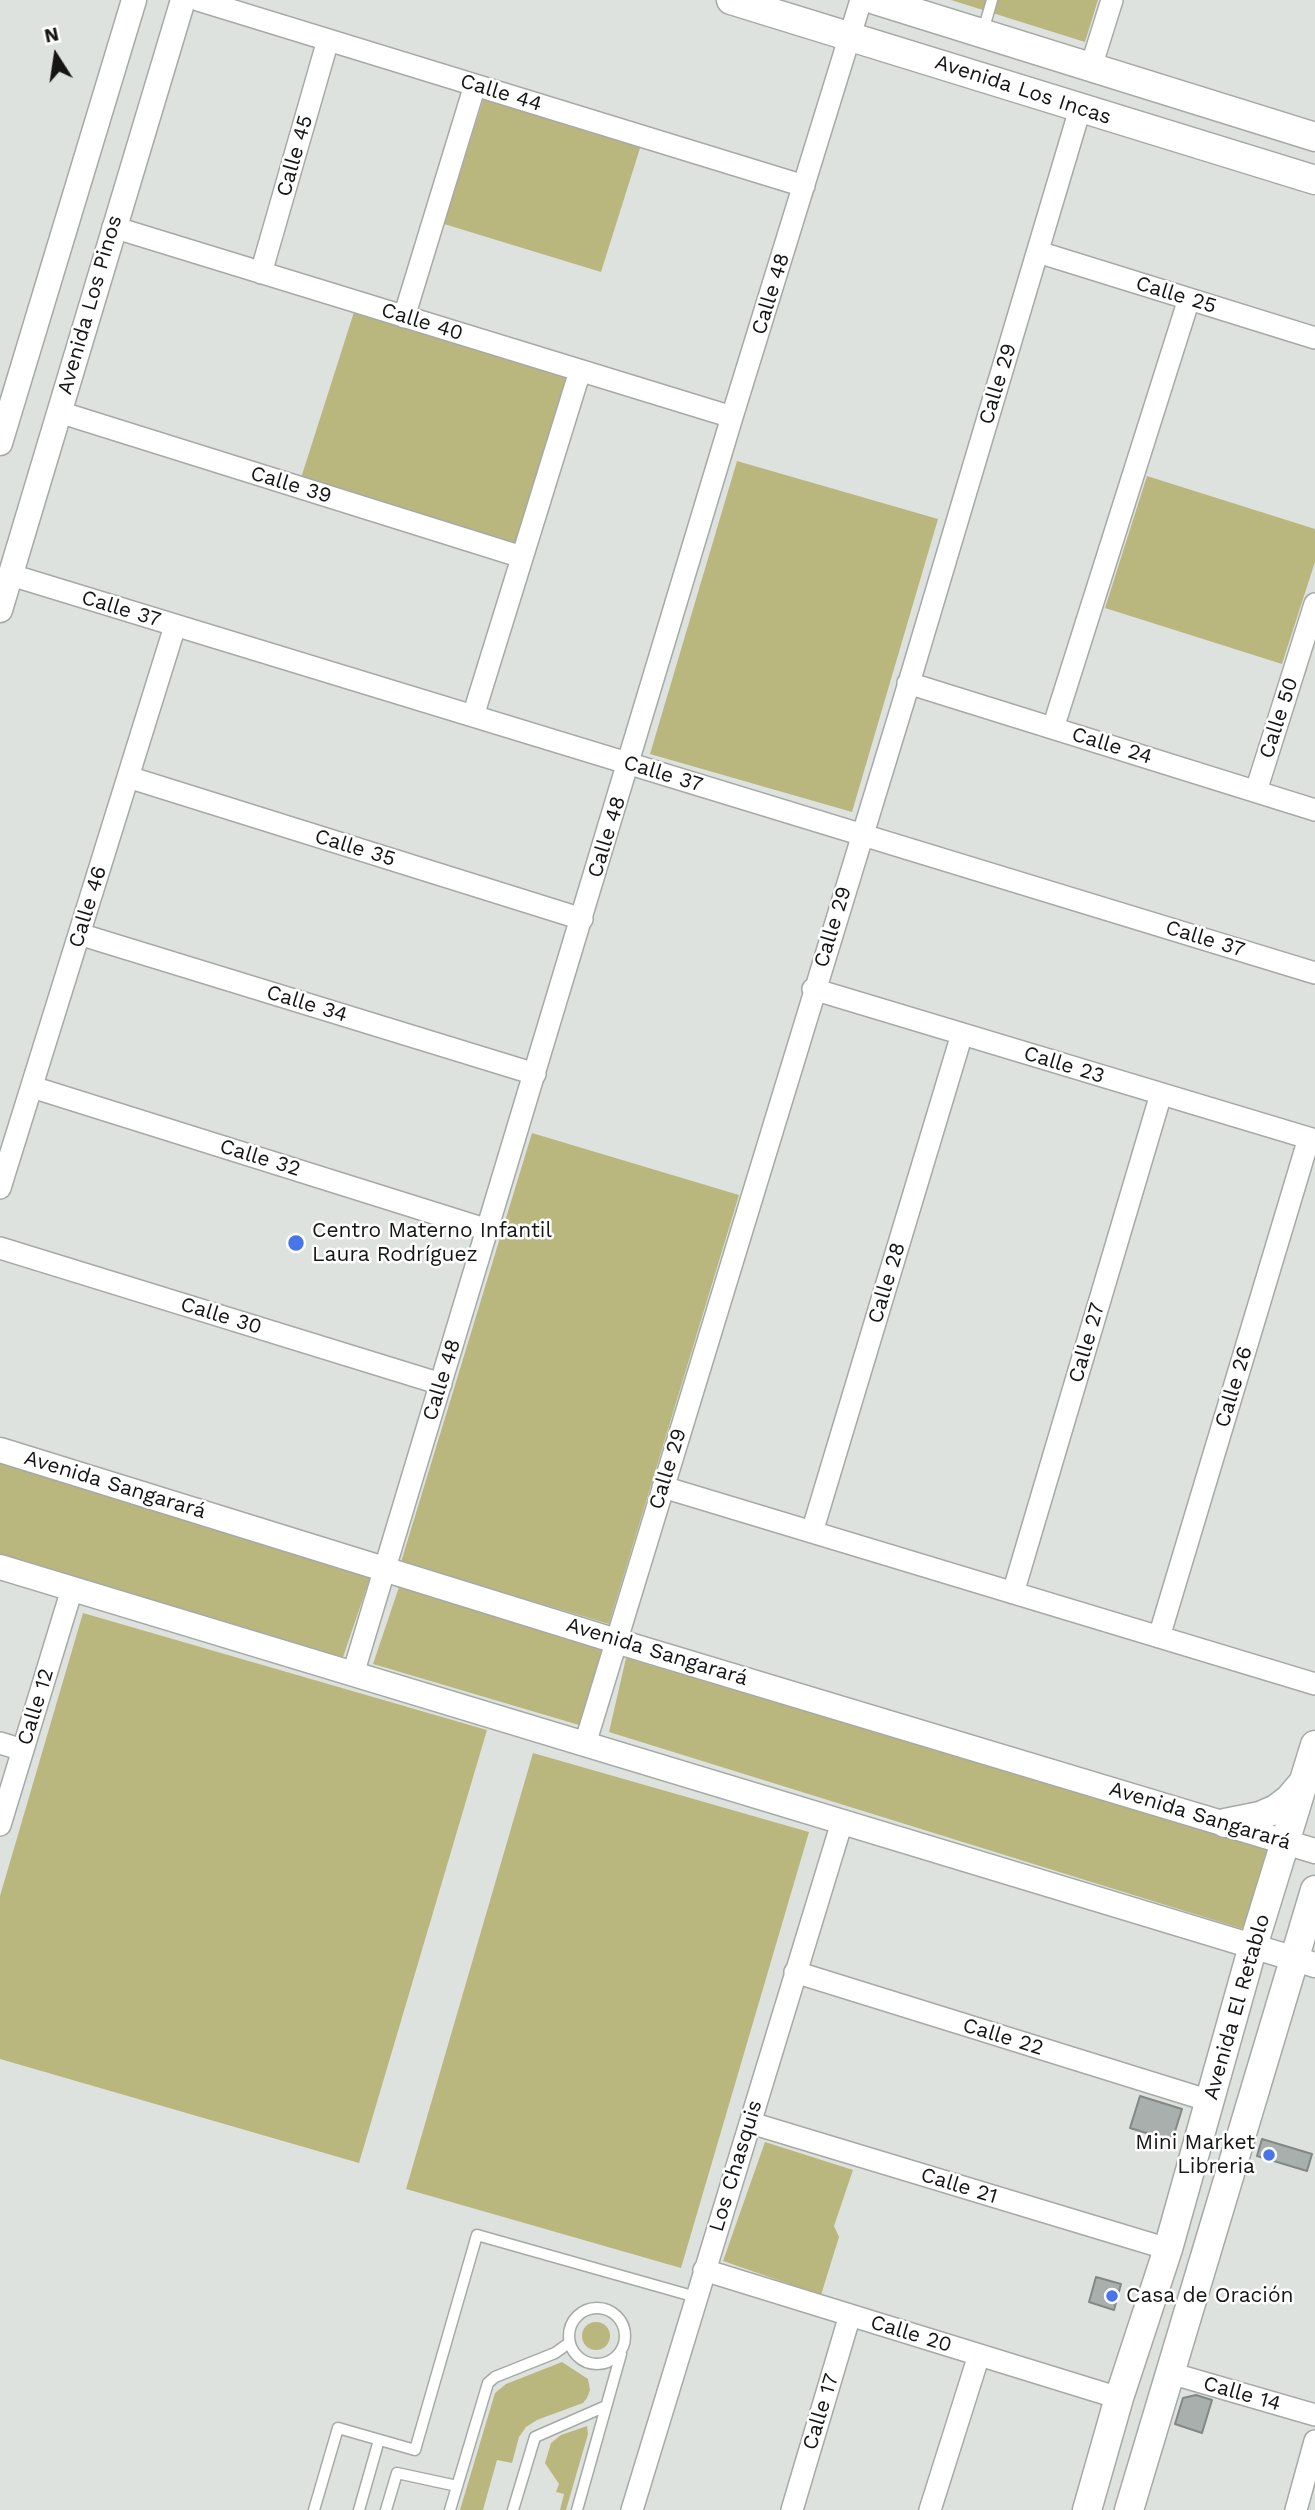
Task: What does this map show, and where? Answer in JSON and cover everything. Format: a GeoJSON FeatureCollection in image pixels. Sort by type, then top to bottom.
{"type":"FeatureCollection","features":[{"type":"Feature","properties":{"kind":"main road","name":"Avenida Los Incas"},"geometry":{"type":"LineString","coordinates":[[731,0],[1315,180]]}},
{"type":"Feature","properties":{"kind":"main road","name":"Avenida Los Incas"},"geometry":{"type":"LineString","coordinates":[[875,0],[1315,136]]}},
{"type":"Feature","properties":{"kind":"main road"},"geometry":{"type":"LineString","coordinates":[[970,73],[982,33]]}},
{"type":"Feature","properties":{"kind":"main road","name":"Avenida El Retablo"},"geometry":{"type":"LineString","coordinates":[[1087,2510],[1119,2398],[1168,2249],[1254,1946],[1315,1745]]}},
{"type":"Feature","properties":{"kind":"main road"},"geometry":{"type":"LineString","coordinates":[[1225,1823],[1260,1816],[1276,1809],[1289,1800],[1304,1780]]}},
{"type":"Feature","properties":{"kind":"main road","name":"Avenida El Retablo"},"geometry":{"type":"LineString","coordinates":[[1129,2510],[1170,2373],[1305,1962],[1315,1890]]}},
{"type":"Feature","properties":{"kind":"street","name":"Avenida Los Pinos"},"geometry":{"type":"LineString","coordinates":[[0,443],[134,0]]}},
{"type":"Feature","properties":{"kind":"street","name":"Avenida Los Pinos"},"geometry":{"type":"LineString","coordinates":[[0,610],[183,0]]}},
{"type":"Feature","properties":{"kind":"street","name":"Calle 44"},"geometry":{"type":"LineString","coordinates":[[198,0],[804,187]]}},
{"type":"Feature","properties":{"kind":"street","name":"Calle 48"},"geometry":{"type":"LineString","coordinates":[[353,1674],[732,417],[861,0]]}},
{"type":"Feature","properties":{"kind":"street"},"geometry":{"type":"LineString","coordinates":[[1091,67],[1112,0]]}},
{"type":"Feature","properties":{"kind":"street","name":"Calle 45"},"geometry":{"type":"LineString","coordinates":[[261,273],[328,40]]}},
{"type":"Feature","properties":{"kind":"street"},"geometry":{"type":"LineString","coordinates":[[404,317],[475,85]]}},
{"type":"Feature","properties":{"kind":"street","name":"Calle 29"},"geometry":{"type":"LineString","coordinates":[[585,1744],[1080,109]]}},
{"type":"Feature","properties":{"kind":"street","name":"Calle 40"},"geometry":{"type":"LineString","coordinates":[[113,227],[732,417]]}},
{"type":"Feature","properties":{"kind":"street","name":"Calle 25"},"geometry":{"type":"LineString","coordinates":[[1038,252],[1315,338]]}},
{"type":"Feature","properties":{"kind":"street"},"geometry":{"type":"LineString","coordinates":[[1053,728],[1189,299]]}},
{"type":"Feature","properties":{"kind":"street"},"geometry":{"type":"LineString","coordinates":[[473,716],[580,371]]}},
{"type":"Feature","properties":{"kind":"street","name":"Calle 39"},"geometry":{"type":"LineString","coordinates":[[59,412],[522,557]]}},
{"type":"Feature","properties":{"kind":"street","name":"Calle 37"},"geometry":{"type":"LineString","coordinates":[[11,575],[1315,973]]}},
{"type":"Feature","properties":{"kind":"street","name":"Calle 50"},"geometry":{"type":"LineString","coordinates":[[1256,791],[1315,604]]}},
{"type":"Feature","properties":{"kind":"street","name":"Calle 46"},"geometry":{"type":"LineString","coordinates":[[0,1188],[175,626]]}},
{"type":"Feature","properties":{"kind":"street","name":"Calle 24"},"geometry":{"type":"LineString","coordinates":[[908,683],[1315,810]]}},
{"type":"Feature","properties":{"kind":"street","name":"Calle 35"},"geometry":{"type":"LineString","coordinates":[[128,777],[582,919]]}},
{"type":"Feature","properties":{"kind":"street","name":"Calle 34"},"geometry":{"type":"LineString","coordinates":[[79,934],[535,1074]]}},
{"type":"Feature","properties":{"kind":"street","name":"Calle 23"},"geometry":{"type":"LineString","coordinates":[[813,989],[1312,1139]]}},
{"type":"Feature","properties":{"kind":"street","name":"Calle 28"},"geometry":{"type":"LineString","coordinates":[[812,1532],[962,1034]]}},
{"type":"Feature","properties":{"kind":"street","name":"Calle 32"},"geometry":{"type":"LineString","coordinates":[[32,1087],[488,1230]]}},
{"type":"Feature","properties":{"kind":"street","name":"Calle 27"},"geometry":{"type":"LineString","coordinates":[[1013,1593],[1161,1094]]}},
{"type":"Feature","properties":{"kind":"street","name":"Calle 26"},"geometry":{"type":"LineString","coordinates":[[1159,1637],[1312,1139]]}},
{"type":"Feature","properties":{"kind":"street","name":"Calle 30"},"geometry":{"type":"LineString","coordinates":[[0,1248],[441,1384]]}},
{"type":"Feature","properties":{"kind":"street","name":"Avenida Sangarará"},"geometry":{"type":"LineString","coordinates":[[0,1450],[616,1641],[1315,1851]]}},
{"type":"Feature","properties":{"kind":"street"},"geometry":{"type":"LineString","coordinates":[[663,1487],[1315,1684]]}},
{"type":"Feature","properties":{"kind":"street"},"geometry":{"type":"LineString","coordinates":[[0,1567],[1305,1962]]}},
{"type":"Feature","properties":{"kind":"street","name":"Calle 12"},"geometry":{"type":"LineString","coordinates":[[0,1825],[72,1589]]}},
{"type":"Feature","properties":{"kind":"street"},"geometry":{"type":"LineString","coordinates":[[0,1743],[23,1750]]}},
{"type":"Feature","properties":{"kind":"street","name":"Los Chasquis"},"geometry":{"type":"LineString","coordinates":[[632,2510],[842,1822]]}},
{"type":"Feature","properties":{"kind":"street","name":"Calle 22"},"geometry":{"type":"LineString","coordinates":[[795,1972],[1210,2101]]}},
{"type":"Feature","properties":{"kind":"street","name":"Calle 21"},"geometry":{"type":"LineString","coordinates":[[751,2123],[1168,2249]]}},
{"type":"Feature","properties":{"kind":"street","name":"Calle 20"},"geometry":{"type":"LineString","coordinates":[[704,2270],[1119,2398]]}},
{"type":"Feature","properties":{"kind":"street","name":"Calle 17"},"geometry":{"type":"LineString","coordinates":[[792,2510],[850,2315]]}},
{"type":"Feature","properties":{"kind":"street"},"geometry":{"type":"LineString","coordinates":[[930,2510],[979,2355]]}},
{"type":"Feature","properties":{"kind":"street","name":"Calle 14"},"geometry":{"type":"LineString","coordinates":[[1170,2373],[1315,2416]]}},
{"type":"Feature","properties":{"kind":"street"},"geometry":{"type":"LineString","coordinates":[[1296,2510],[1315,2441]]}},
{"type":"Feature","properties":{"kind":"lane"},"geometry":{"type":"LineString","coordinates":[[982,33],[992,0]]}},
{"type":"Feature","properties":{"kind":"lane"},"geometry":{"type":"LineString","coordinates":[[314,2510],[338,2428],[415,2450],[477,2235],[696,2297]]}},
{"type":"Feature","properties":{"kind":"lane"},"geometry":{"type":"LineString","coordinates":[[578,2510],[606,2406],[622,2350],[625,2339],[621,2321],[608,2310],[590,2308],[575,2318],[568,2334],[569,2343],[578,2358],[594,2365],[612,2361],[622,2350]]}},
{"type":"Feature","properties":{"kind":"lane"},"geometry":{"type":"LineString","coordinates":[[450,2510],[489,2381],[555,2353],[569,2343]]}},
{"type":"Feature","properties":{"kind":"lane"},"geometry":{"type":"LineString","coordinates":[[513,2510],[535,2437],[606,2406]]}},
{"type":"Feature","properties":{"kind":"lane"},"geometry":{"type":"LineString","coordinates":[[359,2510],[379,2440]]}},
{"type":"Feature","properties":{"kind":"lane"},"geometry":{"type":"LineString","coordinates":[[386,2510],[397,2473],[457,2486]]}},
{"type":"Feature","properties":{"kind":"shaded area"},"geometry":{"type":"Polygon","coordinates":[[[951,0],[1098,0],[1085,42],[951,0]]]}},
{"type":"Feature","properties":{"kind":"shaded area"},"geometry":{"type":"Polygon","coordinates":[[[484,97],[641,145],[601,272],[444,224],[484,97]]]}},
{"type":"Feature","properties":{"kind":"shaded area"},"geometry":{"type":"Polygon","coordinates":[[[354,312],[570,379],[518,545],[301,478],[354,312]]]}},
{"type":"Feature","properties":{"kind":"shaded area"},"geometry":{"type":"Polygon","coordinates":[[[737,461],[938,519],[852,812],[650,754],[737,461]]]}},
{"type":"Feature","properties":{"kind":"shaded area"},"geometry":{"type":"Polygon","coordinates":[[[1147,476],[1315,529],[1315,562],[1282,664],[1105,608],[1147,476]]]}},
{"type":"Feature","properties":{"kind":"shaded area"},"geometry":{"type":"Polygon","coordinates":[[[532,1133],[739,1195],[609,1624],[401,1562],[532,1133]]]}},
{"type":"Feature","properties":{"kind":"shaded area"},"geometry":{"type":"Polygon","coordinates":[[[0,1459],[372,1572],[342,1660],[0,1554],[0,1459]]]}},
{"type":"Feature","properties":{"kind":"shaded area"},"geometry":{"type":"Polygon","coordinates":[[[400,1584],[605,1646],[579,1725],[373,1664],[400,1584]]]}},
{"type":"Feature","properties":{"kind":"shaded area"},"geometry":{"type":"Polygon","coordinates":[[[83,1613],[487,1730],[359,2163],[0,2059],[0,1896],[83,1613]]]}},
{"type":"Feature","properties":{"kind":"shaded area"},"geometry":{"type":"Polygon","coordinates":[[[626,1658],[1271,1850],[1249,1931],[609,1732],[626,1658]]]}},
{"type":"Feature","properties":{"kind":"shaded area"},"geometry":{"type":"Polygon","coordinates":[[[533,1753],[809,1832],[681,2268],[406,2189],[533,1753]]]}},
{"type":"Feature","properties":{"kind":"shaded area"},"geometry":{"type":"Polygon","coordinates":[[[765,2142],[853,2170],[834,2226],[839,2237],[821,2295],[723,2261],[765,2142]]]}},
{"type":"Feature","properties":{"kind":"shaded area"},"geometry":{"type":"Polygon","coordinates":[[[596,2322],[606,2326],[610,2336],[606,2346],[596,2350],[586,2346],[582,2336],[586,2326],[596,2322]]]}},
{"type":"Feature","properties":{"kind":"shaded area"},"geometry":{"type":"Polygon","coordinates":[[[562,2362],[588,2379],[590,2390],[587,2398],[583,2403],[537,2420],[526,2427],[519,2437],[512,2463],[497,2460],[483,2510],[460,2510],[495,2393],[506,2384],[562,2362]]]}},
{"type":"Feature","properties":{"kind":"shaded area"},"geometry":{"type":"Polygon","coordinates":[[[587,2426],[588,2434],[566,2510],[560,2510],[564,2494],[556,2492],[559,2484],[545,2463],[551,2443],[561,2435],[587,2426]]]}},
{"type":"Feature","properties":{"kind":"building"},"geometry":{"type":"Polygon","coordinates":[[[1140,2096],[1182,2109],[1172,2141],[1130,2128],[1140,2096]]]}},
{"type":"Feature","properties":{"kind":"building"},"geometry":{"type":"Polygon","coordinates":[[[1262,2139],[1312,2154],[1307,2171],[1257,2156],[1262,2139]]]}},
{"type":"Feature","properties":{"kind":"building"},"geometry":{"type":"Polygon","coordinates":[[[1096,2277],[1121,2284],[1114,2310],[1089,2302],[1096,2277]]]}},
{"type":"Feature","properties":{"kind":"building"},"geometry":{"type":"Polygon","coordinates":[[[1196,2395],[1212,2400],[1202,2433],[1175,2424],[1183,2398],[1196,2395]]]}},
{"type":"Feature","properties":{"kind":"place","name":"Centro Materno Infantil Laura Rodríguez"},"geometry":{"type":"Point","coordinates":[296,1243]}},
{"type":"Feature","properties":{"kind":"place","name":"Mini Market Libreria"},"geometry":{"type":"Point","coordinates":[1269,2155]}},
{"type":"Feature","properties":{"kind":"place","name":"Casa de Oración"},"geometry":{"type":"Point","coordinates":[1112,2296]}}]}
